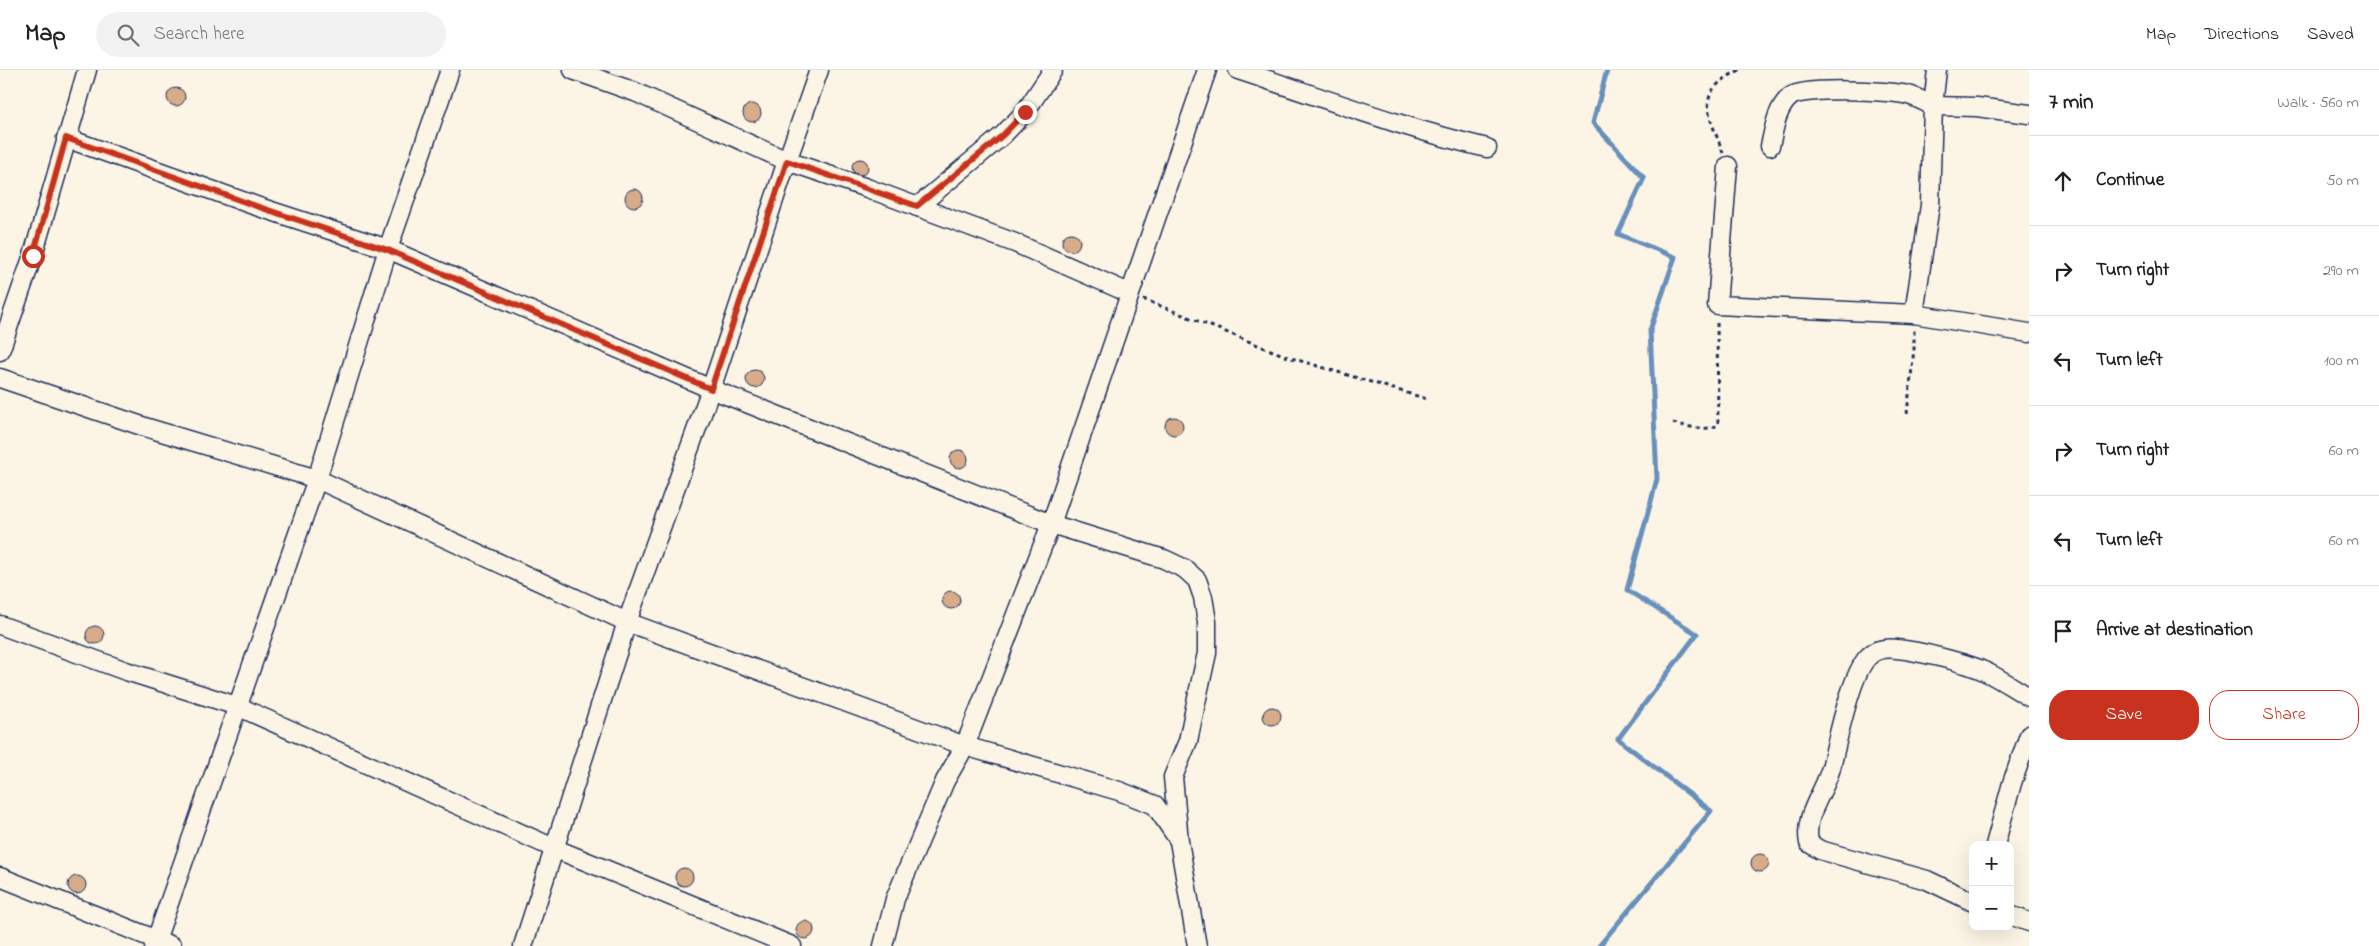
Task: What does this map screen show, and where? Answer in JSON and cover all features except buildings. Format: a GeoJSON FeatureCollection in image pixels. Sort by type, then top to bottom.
{"type":"FeatureCollection","features":[{"type":"Feature","properties":{"kind":"street"},"geometry":{"type":"LineString","coordinates":[[0,351],[33,256],[87,70]]}},
{"type":"Feature","properties":{"kind":"street"},"geometry":{"type":"LineString","coordinates":[[155,943],[317,479],[388,250],[450,70]]}},
{"type":"Feature","properties":{"kind":"street"},"geometry":{"type":"LineString","coordinates":[[573,70],[635,92],[787,161],[917,206],[1015,243],[1129,293]]}},
{"type":"Feature","properties":{"kind":"street"},"geometry":{"type":"LineString","coordinates":[[523,946],[556,849],[626,622],[711,389],[787,161],[820,70]]}},
{"type":"Feature","properties":{"kind":"street"},"geometry":{"type":"LineString","coordinates":[[917,206],[1009,129],[1025,112],[1053,70]]}},
{"type":"Feature","properties":{"kind":"street"},"geometry":{"type":"LineString","coordinates":[[883,946],[895,900],[945,781],[965,746],[1051,524],[1207,70]]}},
{"type":"Feature","properties":{"kind":"street"},"geometry":{"type":"LineString","coordinates":[[1238,70],[1440,137],[1487,148]]}},
{"type":"Feature","properties":{"kind":"street"},"geometry":{"type":"LineString","coordinates":[[1914,314],[1930,205],[1933,106],[1938,70]]}},
{"type":"Feature","properties":{"kind":"street"},"geometry":{"type":"LineString","coordinates":[[1770,146],[1776,120],[1784,103],[1791,95],[1800,91],[1816,90],[1909,95],[1933,106],[1977,107],[2029,114]]}},
{"type":"Feature","properties":{"kind":"street"},"geometry":{"type":"LineString","coordinates":[[66,138],[256,206],[388,250],[711,389],[1051,524],[1164,558],[1185,569],[1197,580],[1203,597],[1207,622],[1207,654],[1188,741],[1173,778],[1179,841],[1197,946]]}},
{"type":"Feature","properties":{"kind":"street"},"geometry":{"type":"LineString","coordinates":[[1728,166],[1717,305],[1914,314],[2029,333]]}},
{"type":"Feature","properties":{"kind":"street"},"geometry":{"type":"LineString","coordinates":[[0,378],[145,427],[317,479],[626,622],[965,746],[1118,791],[1155,805],[1179,841]]}},
{"type":"Feature","properties":{"kind":"street"},"geometry":{"type":"LineString","coordinates":[[0,625],[126,670],[237,706],[556,849],[792,946]]}},
{"type":"Feature","properties":{"kind":"street"},"geometry":{"type":"LineString","coordinates":[[1969,900],[1927,880],[1820,850],[1809,843],[1807,830],[1809,818],[1827,781],[1853,689],[1862,666],[1868,656],[1876,651],[1896,648],[1984,671],[2029,697]]}},
{"type":"Feature","properties":{"kind":"street"},"geometry":{"type":"LineString","coordinates":[[1996,841],[2012,783],[2029,735]]}},
{"type":"Feature","properties":{"kind":"street"},"geometry":{"type":"LineString","coordinates":[[0,877],[155,943],[172,946]]}},
{"type":"Feature","properties":{"kind":"street"},"geometry":{"type":"LineString","coordinates":[[2014,917],[2029,922]]}},
{"type":"Feature","properties":{"kind":"path"},"geometry":{"type":"LineString","coordinates":[[1728,166],[1707,106],[1712,90],[1727,76],[1740,70]]}},
{"type":"Feature","properties":{"kind":"path"},"geometry":{"type":"LineString","coordinates":[[1129,293],[1288,357],[1426,399]]}},
{"type":"Feature","properties":{"kind":"path"},"geometry":{"type":"LineString","coordinates":[[1673,423],[1692,427],[1712,428],[1718,425],[1720,421],[1717,305]]}},
{"type":"Feature","properties":{"kind":"path"},"geometry":{"type":"LineString","coordinates":[[1907,414],[1914,349],[1914,314]]}},
{"type":"Feature","properties":{"kind":"waterway"},"geometry":{"type":"LineString","coordinates":[[1599,946],[1711,811],[1618,739],[1697,634],[1627,590],[1657,479],[1650,330],[1675,257],[1618,234],[1644,178],[1593,123],[1607,70]]}},
{"type":"Feature","properties":{"kind":"route"},"geometry":{"type":"LineString","coordinates":[[33,256],[66,138],[256,206],[388,250],[711,389],[787,161],[917,206],[1003,135],[1025,112]]}}]}
